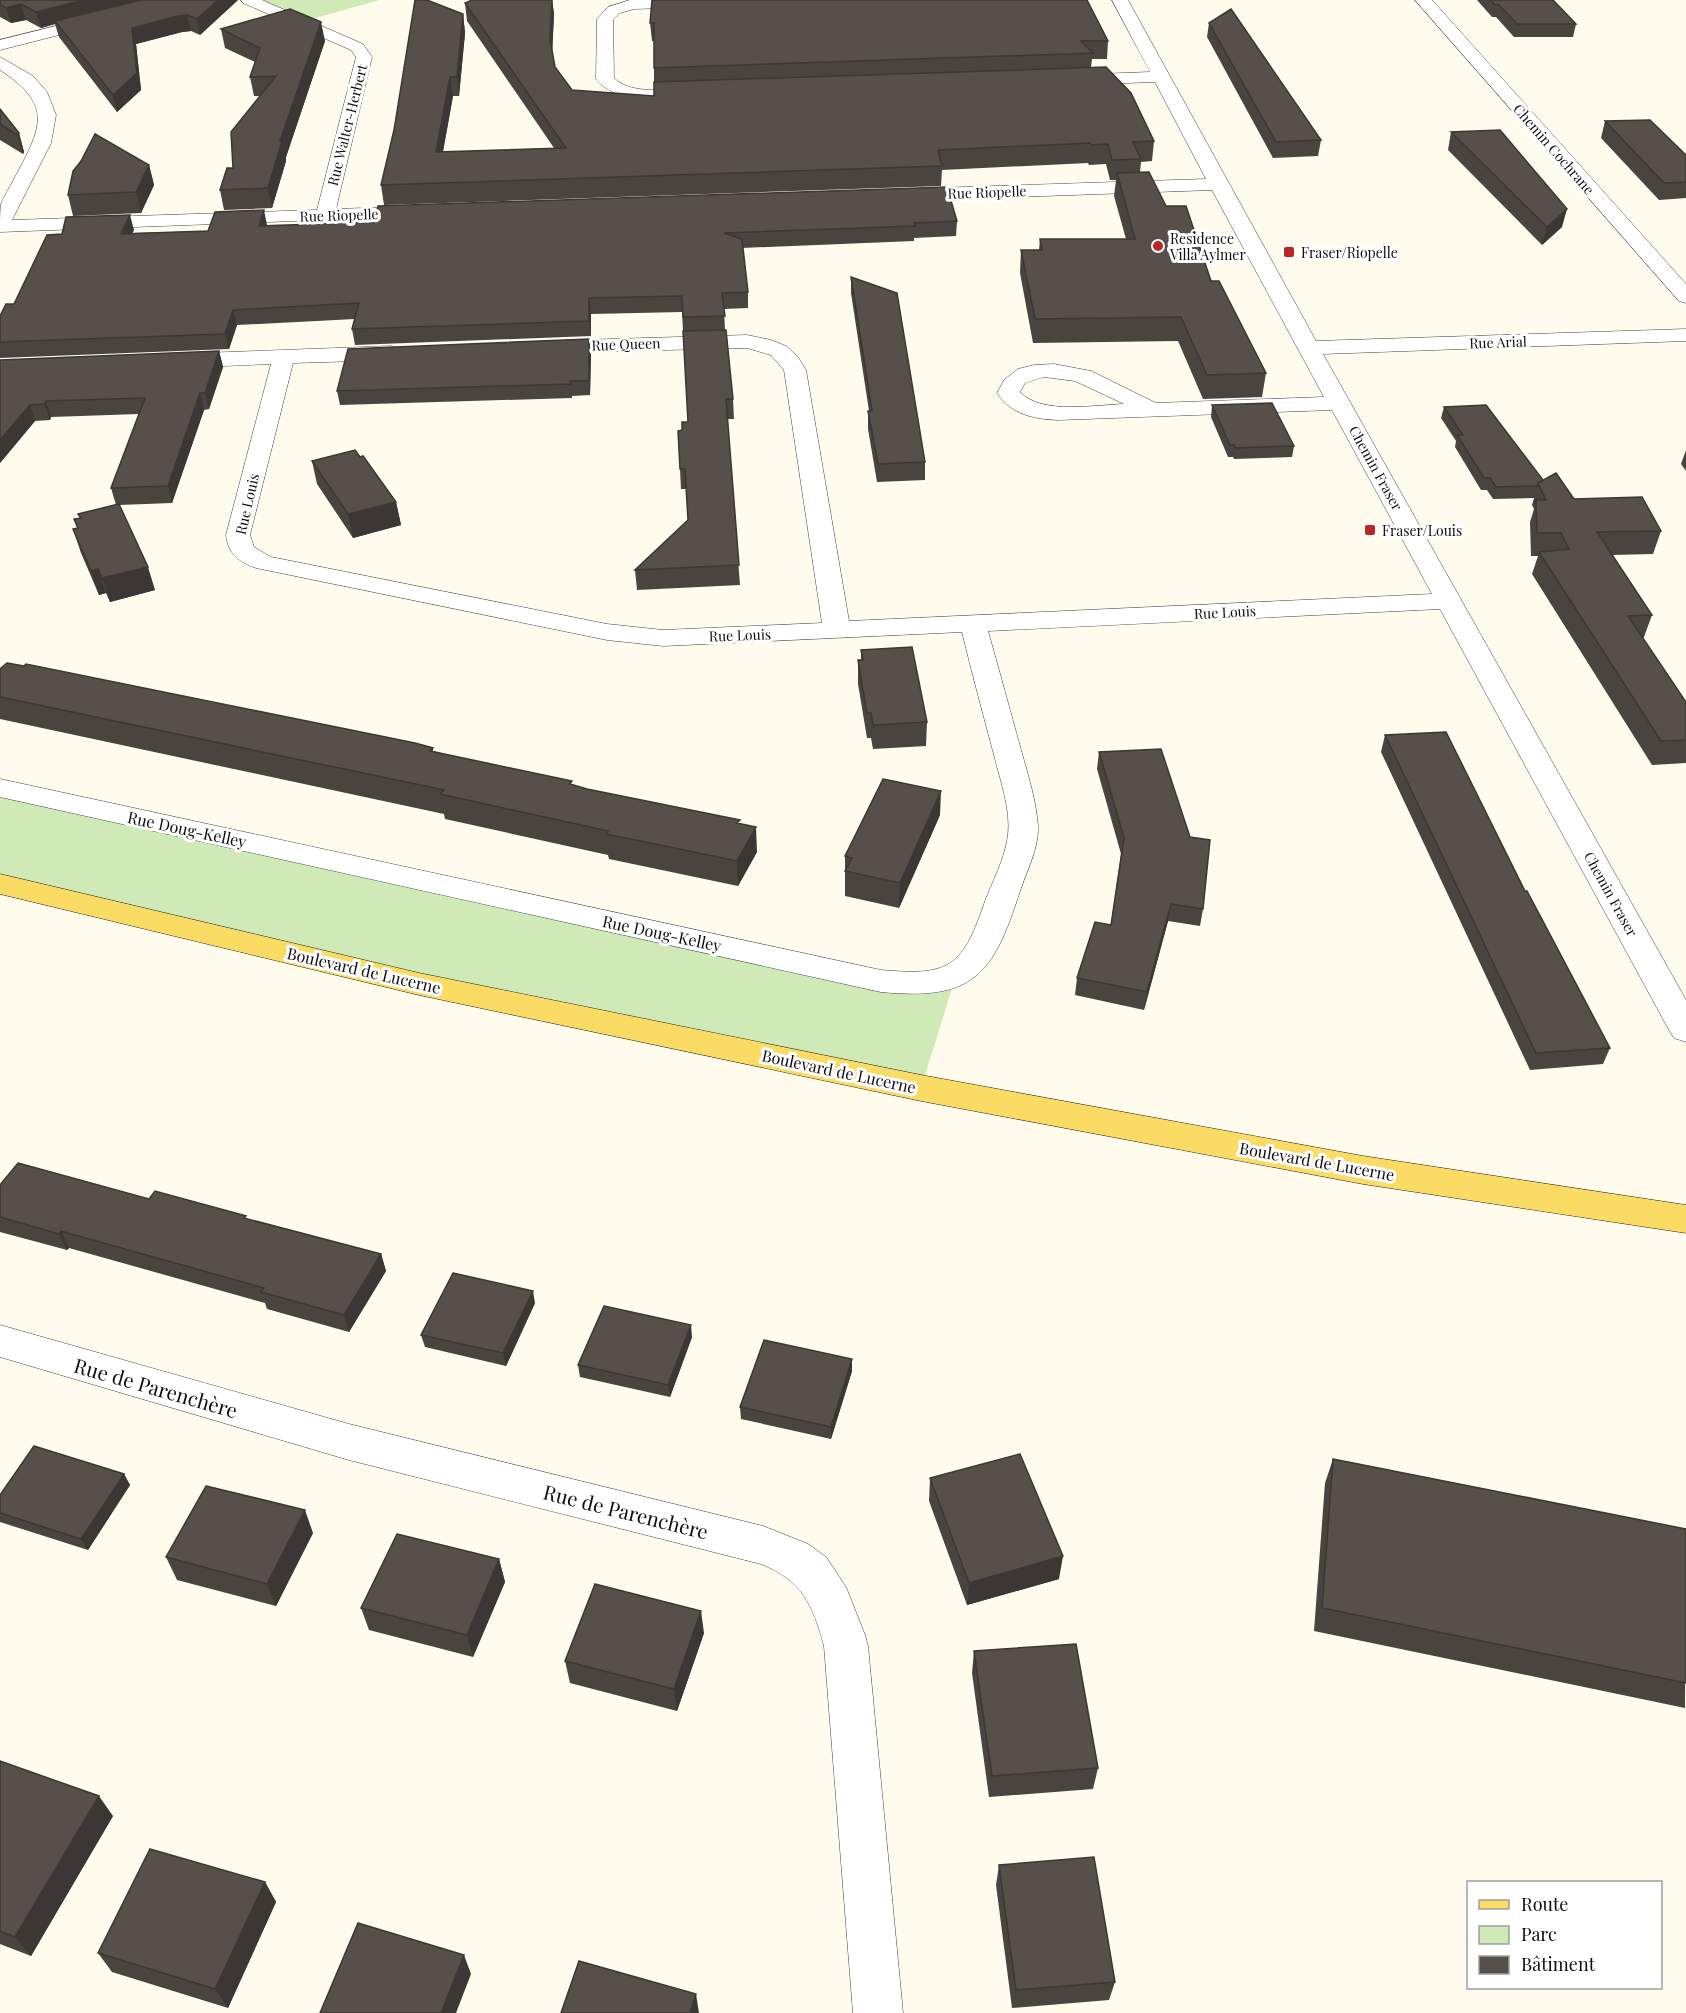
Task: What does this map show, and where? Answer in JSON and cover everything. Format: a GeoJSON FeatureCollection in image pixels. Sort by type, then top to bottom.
{"type":"FeatureCollection","features":[{"type":"Feature","properties":{"kind":"main road","name":"Boulevard de Lucerne"},"geometry":{"type":"LineString","coordinates":[[0,884],[419,984],[921,1088],[1363,1170],[1686,1219]]}},
{"type":"Feature","properties":{"kind":"street"},"geometry":{"type":"LineString","coordinates":[[0,45],[179,0]]}},
{"type":"Feature","properties":{"kind":"street","name":"Rue Walter-Herbert"},"geometry":{"type":"LineString","coordinates":[[249,0],[357,47],[364,57],[325,215]]}},
{"type":"Feature","properties":{"kind":"street"},"geometry":{"type":"LineString","coordinates":[[715,92],[647,94],[615,89],[605,79],[605,19],[614,10],[633,4],[758,0]]}},
{"type":"Feature","properties":{"kind":"street","name":"Chemin Fraser"},"geometry":{"type":"LineString","coordinates":[[1120,0],[1218,184],[1311,348],[1339,403],[1686,1030]]}},
{"type":"Feature","properties":{"kind":"street","name":"Chemin Cochrane"},"geometry":{"type":"LineString","coordinates":[[1423,0],[1686,297]]}},
{"type":"Feature","properties":{"kind":"street"},"geometry":{"type":"LineString","coordinates":[[0,62],[27,80],[38,92],[47,115],[42,143],[0,225]]}},
{"type":"Feature","properties":{"kind":"street"},"geometry":{"type":"LineString","coordinates":[[1049,81],[1161,77]]}},
{"type":"Feature","properties":{"kind":"street","name":"Rue Riopelle"},"geometry":{"type":"LineString","coordinates":[[888,195],[1218,184]]}},
{"type":"Feature","properties":{"kind":"street","name":"Rue Riopelle"},"geometry":{"type":"LineString","coordinates":[[0,225],[439,211]]}},
{"type":"Feature","properties":{"kind":"street","name":"Rue Arial"},"geometry":{"type":"LineString","coordinates":[[1311,348],[1686,335]]}},
{"type":"Feature","properties":{"kind":"street","name":"Rue Queen"},"geometry":{"type":"LineString","coordinates":[[518,348],[738,341],[761,343],[778,349],[789,358],[795,370],[837,631]]}},
{"type":"Feature","properties":{"kind":"street"},"geometry":{"type":"LineString","coordinates":[[154,362],[413,352]]}},
{"type":"Feature","properties":{"kind":"street","name":"Rue Louis"},"geometry":{"type":"LineString","coordinates":[[284,357],[238,535],[239,547],[246,557],[265,563],[635,636],[663,638],[1449,601]]}},
{"type":"Feature","properties":{"kind":"street"},"geometry":{"type":"LineString","coordinates":[[1150,409],[1074,373],[1035,371],[1019,375],[1011,382],[1008,393],[1014,402],[1041,412],[1077,413],[1339,403]]}},
{"type":"Feature","properties":{"kind":"street","name":"Rue Doug-Kelley"},"geometry":{"type":"LineString","coordinates":[[0,788],[881,981],[910,986],[934,984],[956,975],[978,958],[989,936],[1023,833],[1016,787],[973,625]]}},
{"type":"Feature","properties":{"kind":"street","name":"Rue de Parenchère"},"geometry":{"type":"LineString","coordinates":[[0,1341],[350,1442],[763,1545],[801,1562],[821,1584],[838,1612],[846,1646],[878,2013]]}},
{"type":"Feature","properties":{"kind":"green space"},"geometry":{"type":"Polygon","coordinates":[[[249,0],[380,0],[301,22],[249,0]]]}},
{"type":"Feature","properties":{"kind":"green space"},"geometry":{"type":"Polygon","coordinates":[[[0,788],[881,981],[956,976],[921,1088],[0,884],[0,788]]]}},
{"type":"Feature","properties":{"kind":"building"},"geometry":{"type":"Polygon","coordinates":[[[0,0],[84,0],[36,12],[21,4],[6,8],[0,4],[0,0]]]}},
{"type":"Feature","properties":{"kind":"building"},"geometry":{"type":"Polygon","coordinates":[[[141,0],[218,0],[197,19],[187,15],[178,16],[132,28],[137,73],[113,95],[55,21],[141,0]]]}},
{"type":"Feature","properties":{"kind":"building"},"geometry":{"type":"Polygon","coordinates":[[[415,0],[427,0],[463,14],[457,77],[450,77],[436,152],[566,148],[465,3],[472,0],[552,0],[550,39],[555,67],[572,90],[654,96],[654,82],[1106,67],[1131,93],[1154,141],[1133,142],[1141,159],[1112,160],[1108,144],[1091,145],[1090,143],[938,150],[942,166],[381,185],[394,130],[415,0]]]}},
{"type":"Feature","properties":{"kind":"building"},"geometry":{"type":"Polygon","coordinates":[[[652,0],[1087,0],[1108,41],[1081,41],[1093,53],[654,68],[654,23],[650,23],[652,0]]]}},
{"type":"Feature","properties":{"kind":"building"},"geometry":{"type":"Polygon","coordinates":[[[1491,0],[1553,0],[1576,24],[1517,24],[1491,0]]]}},
{"type":"Feature","properties":{"kind":"building"},"geometry":{"type":"Polygon","coordinates":[[[290,9],[321,22],[280,141],[282,141],[268,188],[220,190],[227,168],[233,168],[231,132],[276,76],[250,77],[260,48],[221,29],[290,9]]]}},
{"type":"Feature","properties":{"kind":"building"},"geometry":{"type":"Polygon","coordinates":[[[1231,9],[1321,140],[1276,142],[1209,23],[1231,9]]]}},
{"type":"Feature","properties":{"kind":"building"},"geometry":{"type":"Polygon","coordinates":[[[0,109],[19,133],[17,135],[0,124],[0,109]]]}},
{"type":"Feature","properties":{"kind":"building"},"geometry":{"type":"Polygon","coordinates":[[[1650,120],[1686,155],[1686,182],[1664,183],[1605,121],[1650,120]]]}},
{"type":"Feature","properties":{"kind":"building"},"geometry":{"type":"Polygon","coordinates":[[[1500,130],[1567,209],[1547,227],[1451,132],[1500,130]]]}},
{"type":"Feature","properties":{"kind":"building"},"geometry":{"type":"Polygon","coordinates":[[[95,134],[149,165],[136,192],[68,195],[73,171],[95,134]]]}},
{"type":"Feature","properties":{"kind":"building"},"geometry":{"type":"Polygon","coordinates":[[[1149,172],[1166,206],[1186,206],[1211,281],[1219,281],[1266,373],[1207,375],[1181,317],[1035,319],[1021,250],[1042,250],[1040,239],[1135,239],[1117,173],[1149,172]]]}},
{"type":"Feature","properties":{"kind":"building"},"geometry":{"type":"Polygon","coordinates":[[[947,187],[957,221],[914,223],[915,226],[724,233],[742,239],[748,292],[722,293],[725,316],[683,317],[682,296],[589,298],[589,321],[352,329],[359,303],[233,310],[225,334],[0,342],[0,316],[6,304],[14,304],[47,235],[62,234],[66,217],[130,215],[121,234],[208,231],[215,212],[264,210],[259,226],[374,222],[378,206],[947,187]]]}},
{"type":"Feature","properties":{"kind":"building"},"geometry":{"type":"Polygon","coordinates":[[[851,277],[897,293],[925,462],[878,464],[868,411],[872,411],[851,277]]]}},
{"type":"Feature","properties":{"kind":"building"},"geometry":{"type":"Polygon","coordinates":[[[726,330],[733,399],[726,399],[739,565],[635,570],[688,520],[685,469],[680,469],[678,431],[682,430],[682,422],[688,422],[683,331],[726,330]]]}},
{"type":"Feature","properties":{"kind":"building"},"geometry":{"type":"Polygon","coordinates":[[[589,339],[589,381],[570,381],[571,384],[337,391],[348,349],[589,339]]]}},
{"type":"Feature","properties":{"kind":"building"},"geometry":{"type":"Polygon","coordinates":[[[219,351],[205,393],[200,393],[168,486],[111,488],[145,398],[46,401],[44,404],[30,405],[0,440],[0,360],[219,351]]]}},
{"type":"Feature","properties":{"kind":"building"},"geometry":{"type":"Polygon","coordinates":[[[1272,403],[1294,446],[1236,448],[1230,445],[1212,405],[1272,403]]]}},
{"type":"Feature","properties":{"kind":"building"},"geometry":{"type":"Polygon","coordinates":[[[1486,405],[1543,480],[1537,486],[1496,487],[1490,478],[1484,478],[1457,435],[1463,435],[1444,407],[1486,405]]]}},
{"type":"Feature","properties":{"kind":"building"},"geometry":{"type":"Polygon","coordinates":[[[355,450],[360,457],[363,456],[396,502],[348,514],[312,461],[355,450]]]}},
{"type":"Feature","properties":{"kind":"building"},"geometry":{"type":"Polygon","coordinates":[[[1556,473],[1574,499],[1642,497],[1661,531],[1597,532],[1652,615],[1628,616],[1686,702],[1686,740],[1661,741],[1539,552],[1569,549],[1561,533],[1537,533],[1536,500],[1546,500],[1538,483],[1556,473]]]}},
{"type":"Feature","properties":{"kind":"building"},"geometry":{"type":"Polygon","coordinates":[[[119,504],[148,567],[102,578],[98,569],[91,571],[73,529],[78,528],[74,519],[81,518],[78,514],[119,504]]]}},
{"type":"Feature","properties":{"kind":"building"},"geometry":{"type":"Polygon","coordinates":[[[912,647],[927,722],[873,725],[871,713],[867,713],[858,660],[863,660],[861,650],[912,647]]]}},
{"type":"Feature","properties":{"kind":"building"},"geometry":{"type":"Polygon","coordinates":[[[7,663],[24,666],[26,664],[415,743],[433,748],[430,751],[572,781],[570,784],[587,789],[740,820],[737,823],[756,827],[737,861],[606,834],[608,831],[440,794],[444,790],[0,697],[0,669],[7,663]]]}},
{"type":"Feature","properties":{"kind":"building"},"geometry":{"type":"Polygon","coordinates":[[[1446,732],[1525,891],[1610,1048],[1536,1053],[1385,735],[1446,732]]]}},
{"type":"Feature","properties":{"kind":"building"},"geometry":{"type":"Polygon","coordinates":[[[1161,749],[1190,837],[1210,840],[1203,909],[1171,904],[1147,992],[1077,978],[1095,922],[1111,925],[1124,838],[1099,752],[1161,749]]]}},
{"type":"Feature","properties":{"kind":"building"},"geometry":{"type":"Polygon","coordinates":[[[883,779],[941,791],[900,883],[845,871],[852,858],[845,856],[883,779]]]}},
{"type":"Feature","properties":{"kind":"building"},"geometry":{"type":"Polygon","coordinates":[[[18,1163],[149,1199],[155,1191],[246,1216],[244,1218],[381,1254],[344,1315],[261,1292],[264,1288],[61,1231],[59,1234],[0,1217],[0,1185],[18,1163]]]}},
{"type":"Feature","properties":{"kind":"building"},"geometry":{"type":"Polygon","coordinates":[[[453,1273],[533,1291],[503,1353],[421,1335],[453,1273]]]}},
{"type":"Feature","properties":{"kind":"building"},"geometry":{"type":"Polygon","coordinates":[[[604,1306],[691,1325],[668,1385],[578,1365],[604,1306]]]}},
{"type":"Feature","properties":{"kind":"building"},"geometry":{"type":"Polygon","coordinates":[[[764,1340],[852,1359],[831,1427],[740,1407],[764,1340]]]}},
{"type":"Feature","properties":{"kind":"building"},"geometry":{"type":"Polygon","coordinates":[[[34,1446],[124,1474],[81,1539],[0,1513],[0,1495],[34,1446]]]}},
{"type":"Feature","properties":{"kind":"building"},"geometry":{"type":"Polygon","coordinates":[[[1020,1454],[1063,1556],[969,1583],[930,1478],[1020,1454]]]}},
{"type":"Feature","properties":{"kind":"building"},"geometry":{"type":"Polygon","coordinates":[[[1333,1459],[1686,1529],[1686,1683],[1322,1608],[1333,1459]]]}},
{"type":"Feature","properties":{"kind":"building"},"geometry":{"type":"Polygon","coordinates":[[[206,1486],[305,1510],[267,1584],[166,1557],[206,1486]]]}},
{"type":"Feature","properties":{"kind":"building"},"geometry":{"type":"Polygon","coordinates":[[[397,1534],[499,1559],[467,1635],[361,1608],[397,1534]]]}},
{"type":"Feature","properties":{"kind":"building"},"geometry":{"type":"Polygon","coordinates":[[[595,1584],[701,1611],[674,1689],[565,1661],[595,1584]]]}},
{"type":"Feature","properties":{"kind":"building"},"geometry":{"type":"Polygon","coordinates":[[[1076,1644],[1098,1768],[992,1776],[974,1651],[1076,1644]]]}},
{"type":"Feature","properties":{"kind":"building"},"geometry":{"type":"Polygon","coordinates":[[[0,1761],[99,1796],[15,1937],[0,1931],[0,1761]]]}},
{"type":"Feature","properties":{"kind":"building"},"geometry":{"type":"Polygon","coordinates":[[[150,1849],[265,1882],[215,1989],[98,1953],[150,1849]]]}},
{"type":"Feature","properties":{"kind":"building"},"geometry":{"type":"Polygon","coordinates":[[[1094,1857],[1115,1982],[1016,1990],[999,1865],[1094,1857]]]}},
{"type":"Feature","properties":{"kind":"building"},"geometry":{"type":"Polygon","coordinates":[[[358,1923],[464,1955],[441,2013],[320,2013],[358,1923]]]}},
{"type":"Feature","properties":{"kind":"building"},"geometry":{"type":"Polygon","coordinates":[[[579,1961],[696,1994],[690,2013],[561,2013],[579,1961]]]}},
{"type":"Feature","properties":{"kind":"place","name":"Residence Villa Aylmer"},"geometry":{"type":"Point","coordinates":[1158,246]}},
{"type":"Feature","properties":{"kind":"place","name":"Fraser/Riopelle"},"geometry":{"type":"Point","coordinates":[1289,252]}},
{"type":"Feature","properties":{"kind":"place","name":"Fraser/Louis"},"geometry":{"type":"Point","coordinates":[1370,530]}}]}
